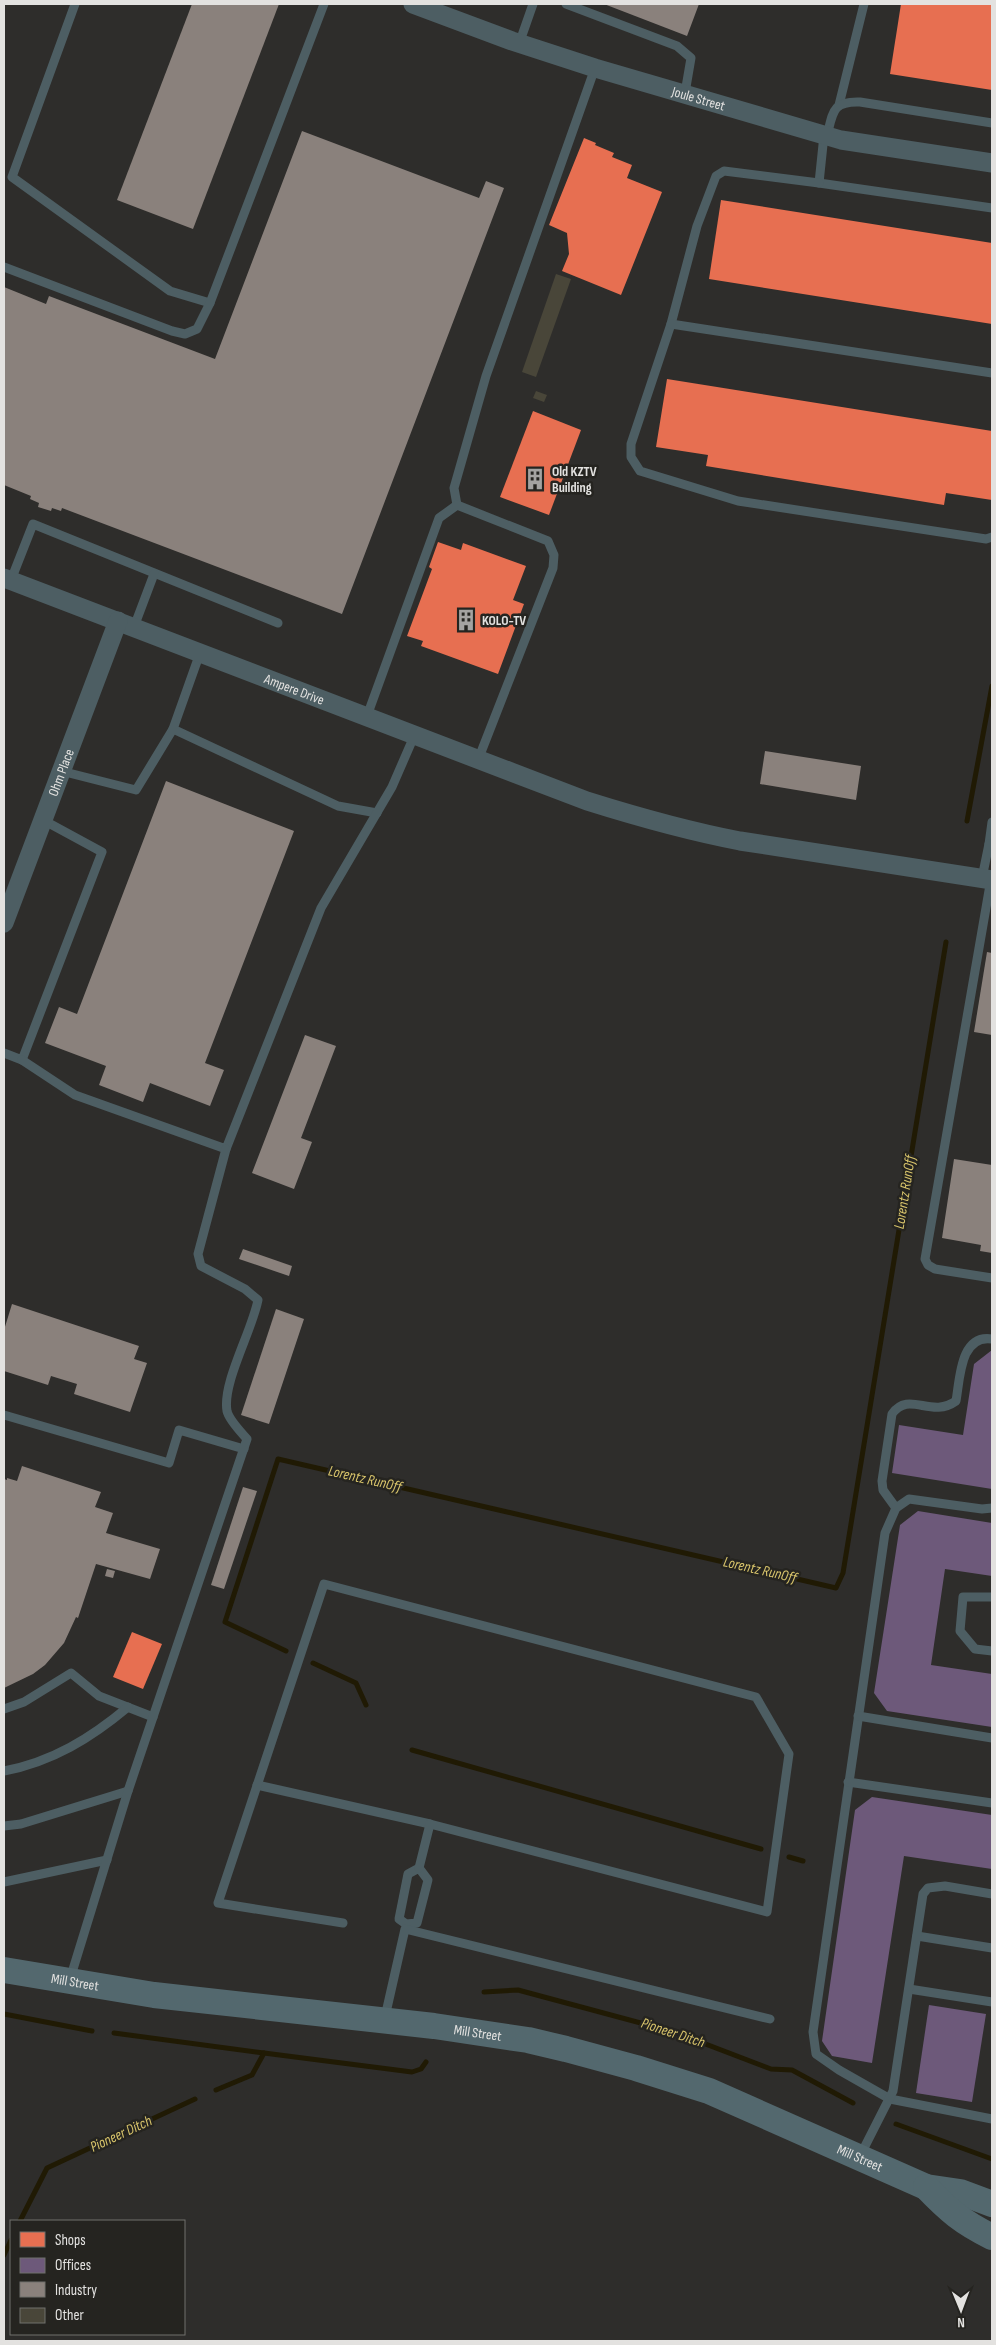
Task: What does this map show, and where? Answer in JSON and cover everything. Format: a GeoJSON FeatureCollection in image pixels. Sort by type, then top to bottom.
{"type":"FeatureCollection","features":[{"type":"Feature","properties":{"kind":"main road","name":"Mill Street"},"geometry":{"type":"LineString","coordinates":[[4,1970],[162,1996],[384,2020],[528,2040],[628,2065],[709,2091],[926,2187],[960,2192],[988,2200]]}},
{"type":"Feature","properties":{"kind":"main road","name":"Mill Street"},"geometry":{"type":"LineString","coordinates":[[926,2187],[952,2214],[966,2224],[992,2237]]}},
{"type":"Feature","properties":{"kind":"street","name":"Joule Street"},"geometry":{"type":"LineString","coordinates":[[413,4],[519,44],[594,68],[685,93],[840,140],[992,163]]}},
{"type":"Feature","properties":{"kind":"street","name":"Ampere Drive"},"geometry":{"type":"LineString","coordinates":[[7,579],[587,801],[704,834],[988,879]]}},
{"type":"Feature","properties":{"kind":"street","name":"Ohm Place"},"geometry":{"type":"LineString","coordinates":[[4,923],[61,771],[126,624]]}},
{"type":"Feature","properties":{"kind":"lane"},"geometry":{"type":"LineString","coordinates":[[74,4],[12,177],[170,291],[210,303]]}},
{"type":"Feature","properties":{"kind":"lane"},"geometry":{"type":"LineString","coordinates":[[4,267],[185,334],[198,328],[210,303],[324,4]]}},
{"type":"Feature","properties":{"kind":"lane"},"geometry":{"type":"LineString","coordinates":[[519,44],[534,4]]}},
{"type":"Feature","properties":{"kind":"lane"},"geometry":{"type":"LineString","coordinates":[[566,4],[677,46],[691,58],[685,93]]}},
{"type":"Feature","properties":{"kind":"lane"},"geometry":{"type":"LineString","coordinates":[[819,183],[825,135],[833,112],[838,105],[864,4]]}},
{"type":"Feature","properties":{"kind":"lane"},"geometry":{"type":"LineString","coordinates":[[457,505],[454,488],[486,376],[594,68]]}},
{"type":"Feature","properties":{"kind":"lane"},"geometry":{"type":"LineString","coordinates":[[838,105],[846,101],[860,102],[992,123]]}},
{"type":"Feature","properties":{"kind":"lane"},"geometry":{"type":"LineString","coordinates":[[992,208],[724,171],[716,176],[697,226],[671,324],[631,444],[631,457],[640,471],[738,502],[986,539],[992,537]]}},
{"type":"Feature","properties":{"kind":"lane"},"geometry":{"type":"LineString","coordinates":[[671,324],[992,374]]}},
{"type":"Feature","properties":{"kind":"lane"},"geometry":{"type":"LineString","coordinates":[[367,716],[439,518],[457,505]]}},
{"type":"Feature","properties":{"kind":"lane"},"geometry":{"type":"LineString","coordinates":[[457,505],[548,541],[554,555],[553,568],[478,760]]}},
{"type":"Feature","properties":{"kind":"lane"},"geometry":{"type":"LineString","coordinates":[[7,579],[34,524],[154,574],[278,622]]}},
{"type":"Feature","properties":{"kind":"lane"},"geometry":{"type":"LineString","coordinates":[[126,624],[154,574]]}},
{"type":"Feature","properties":{"kind":"lane"},"geometry":{"type":"LineString","coordinates":[[61,771],[136,790],[173,729],[200,653]]}},
{"type":"Feature","properties":{"kind":"lane"},"geometry":{"type":"LineString","coordinates":[[173,729],[338,806],[377,812]]}},
{"type":"Feature","properties":{"kind":"lane"},"geometry":{"type":"LineString","coordinates":[[69,1982],[128,1791],[247,1439],[227,1413],[227,1388],[254,1320],[258,1300],[245,1289],[201,1266],[198,1254],[226,1149],[321,908],[392,787],[415,734]]}},
{"type":"Feature","properties":{"kind":"lane"},"geometry":{"type":"LineString","coordinates":[[22,1060],[102,852],[42,820]]}},
{"type":"Feature","properties":{"kind":"lane"},"geometry":{"type":"LineString","coordinates":[[992,822],[988,879],[988,917],[925,1259],[928,1265],[936,1269],[992,1278]]}},
{"type":"Feature","properties":{"kind":"lane"},"geometry":{"type":"LineString","coordinates":[[4,1053],[22,1060],[75,1095],[226,1149]]}},
{"type":"Feature","properties":{"kind":"lane"},"geometry":{"type":"LineString","coordinates":[[896,1508],[883,1490],[882,1481],[892,1414],[897,1407],[904,1403],[943,1409],[956,1401],[964,1355],[978,1340],[984,1338],[992,1339]]}},
{"type":"Feature","properties":{"kind":"lane"},"geometry":{"type":"LineString","coordinates":[[4,1415],[169,1463],[179,1430],[244,1449]]}},
{"type":"Feature","properties":{"kind":"lane"},"geometry":{"type":"LineString","coordinates":[[992,1508],[982,1509],[910,1499],[896,1508],[885,1533],[813,2032],[816,2054],[839,2070],[890,2099],[992,2119]]}},
{"type":"Feature","properties":{"kind":"lane"},"geometry":{"type":"LineString","coordinates":[[257,1785],[430,1824],[767,1912],[789,1754],[756,1697],[324,1584],[257,1785],[218,1902],[343,1923]]}},
{"type":"Feature","properties":{"kind":"lane"},"geometry":{"type":"LineString","coordinates":[[992,1598],[963,1597],[960,1631],[975,1649],[992,1651]]}},
{"type":"Feature","properties":{"kind":"lane"},"geometry":{"type":"LineString","coordinates":[[4,1709],[24,1702],[71,1673],[99,1696],[153,1717]]}},
{"type":"Feature","properties":{"kind":"lane"},"geometry":{"type":"LineString","coordinates":[[4,1771],[24,1767],[60,1754],[100,1730],[128,1707]]}},
{"type":"Feature","properties":{"kind":"lane"},"geometry":{"type":"LineString","coordinates":[[858,1716],[992,1738]]}},
{"type":"Feature","properties":{"kind":"lane"},"geometry":{"type":"LineString","coordinates":[[848,1782],[992,1803]]}},
{"type":"Feature","properties":{"kind":"lane"},"geometry":{"type":"LineString","coordinates":[[4,1826],[21,1824],[128,1791]]}},
{"type":"Feature","properties":{"kind":"lane"},"geometry":{"type":"LineString","coordinates":[[430,1824],[418,1868],[408,1874],[402,1898],[398,1919],[405,1927],[770,2019]]}},
{"type":"Feature","properties":{"kind":"lane"},"geometry":{"type":"LineString","coordinates":[[4,1882],[107,1860]]}},
{"type":"Feature","properties":{"kind":"lane"},"geometry":{"type":"LineString","coordinates":[[405,1927],[417,1923],[428,1880],[418,1868]]}},
{"type":"Feature","properties":{"kind":"lane"},"geometry":{"type":"LineString","coordinates":[[860,2157],[890,2099],[923,1894],[928,1888],[945,1886],[992,1894]]}},
{"type":"Feature","properties":{"kind":"lane"},"geometry":{"type":"LineString","coordinates":[[384,2020],[405,1927]]}},
{"type":"Feature","properties":{"kind":"lane"},"geometry":{"type":"LineString","coordinates":[[917,1936],[992,1948]]}},
{"type":"Feature","properties":{"kind":"lane"},"geometry":{"type":"LineString","coordinates":[[909,1989],[992,2002]]}},
{"type":"Feature","properties":{"kind":"building: Shops"},"geometry":{"type":"Polygon","coordinates":[[[901,4],[992,4],[992,90],[890,74],[901,4]]]}},
{"type":"Feature","properties":{"kind":"building: Shops"},"geometry":{"type":"Polygon","coordinates":[[[584,138],[614,153],[612,157],[632,165],[627,178],[662,192],[621,295],[562,271],[569,254],[567,233],[549,225],[584,138]]]}},
{"type":"Feature","properties":{"kind":"building: Shops"},"geometry":{"type":"Polygon","coordinates":[[[721,200],[992,243],[992,324],[709,279],[721,200]]]}},
{"type":"Feature","properties":{"kind":"building: Shops"},"geometry":{"type":"Polygon","coordinates":[[[667,379],[992,431],[992,500],[946,493],[944,505],[706,466],[708,455],[656,447],[667,379]]]}},
{"type":"Feature","properties":{"kind":"building: Shops","name":"Old KZTV Building"},"geometry":{"type":"Polygon","coordinates":[[[533,411],[581,430],[549,515],[500,497],[533,411]]]}},
{"type":"Feature","properties":{"kind":"building: Shops","name":"KOLO-TV"},"geometry":{"type":"Polygon","coordinates":[[[438,542],[461,550],[463,543],[526,566],[513,600],[524,604],[498,674],[421,646],[423,641],[407,636],[432,569],[429,567],[438,542]]]}},
{"type":"Feature","properties":{"kind":"building: Shops"},"geometry":{"type":"Polygon","coordinates":[[[132,1632],[162,1644],[143,1689],[113,1677],[132,1632]]]}},
{"type":"Feature","properties":{"kind":"building: Offices"},"geometry":{"type":"Polygon","coordinates":[[[992,1350],[992,1489],[892,1473],[899,1425],[963,1435],[974,1364],[992,1350]]]}},
{"type":"Feature","properties":{"kind":"building: Offices"},"geometry":{"type":"Polygon","coordinates":[[[918,1511],[992,1523],[992,1576],[945,1569],[931,1665],[992,1674],[992,1727],[887,1711],[874,1693],[900,1525],[918,1511]]]}},
{"type":"Feature","properties":{"kind":"building: Offices"},"geometry":{"type":"Polygon","coordinates":[[[872,1797],[992,1815],[992,1869],[904,1856],[872,2063],[832,2056],[822,2041],[855,1810],[872,1797]]]}},
{"type":"Feature","properties":{"kind":"building: Offices"},"geometry":{"type":"Polygon","coordinates":[[[929,2005],[986,2014],[972,2102],[916,2093],[929,2005]]]}},
{"type":"Feature","properties":{"kind":"building: Industry"},"geometry":{"type":"Polygon","coordinates":[[[192,4],[279,4],[193,229],[117,200],[192,4]]]}},
{"type":"Feature","properties":{"kind":"building: Industry"},"geometry":{"type":"Polygon","coordinates":[[[604,4],[699,4],[687,36],[604,4]]]}},
{"type":"Feature","properties":{"kind":"building: Industry"},"geometry":{"type":"Polygon","coordinates":[[[302,131],[479,198],[486,181],[504,188],[342,614],[62,508],[61,511],[52,508],[51,511],[38,507],[39,503],[30,499],[31,496],[4,485],[4,287],[46,304],[49,296],[215,359],[302,131]]]}},
{"type":"Feature","properties":{"kind":"building: Industry"},"geometry":{"type":"Polygon","coordinates":[[[765,751],[861,766],[856,800],[760,784],[765,751]]]}},
{"type":"Feature","properties":{"kind":"building: Industry"},"geometry":{"type":"Polygon","coordinates":[[[166,781],[294,831],[205,1063],[224,1070],[210,1106],[150,1083],[143,1102],[99,1085],[106,1066],[45,1043],[59,1007],[77,1014],[166,781]]]}},
{"type":"Feature","properties":{"kind":"building: Industry"},"geometry":{"type":"Polygon","coordinates":[[[987,952],[992,953],[992,1035],[974,1032],[987,952]]]}},
{"type":"Feature","properties":{"kind":"building: Industry"},"geometry":{"type":"Polygon","coordinates":[[[305,1035],[336,1046],[301,1138],[312,1142],[294,1189],[252,1173],[305,1035]]]}},
{"type":"Feature","properties":{"kind":"building: Industry"},"geometry":{"type":"Polygon","coordinates":[[[954,1159],[992,1165],[992,1253],[980,1251],[981,1245],[942,1238],[954,1159]]]}},
{"type":"Feature","properties":{"kind":"building: Industry"},"geometry":{"type":"Polygon","coordinates":[[[243,1249],[292,1266],[289,1276],[239,1259],[243,1249]]]}},
{"type":"Feature","properties":{"kind":"building: Industry"},"geometry":{"type":"Polygon","coordinates":[[[12,1304],[139,1346],[134,1359],[147,1363],[130,1412],[74,1394],[77,1384],[51,1376],[48,1385],[4,1371],[4,1330],[12,1304]]]}},
{"type":"Feature","properties":{"kind":"building: Industry"},"geometry":{"type":"Polygon","coordinates":[[[276,1309],[304,1319],[269,1424],[241,1415],[276,1309]]]}},
{"type":"Feature","properties":{"kind":"building: Industry"},"geometry":{"type":"Polygon","coordinates":[[[22,1466],[101,1492],[95,1507],[113,1513],[106,1533],[160,1549],[150,1579],[96,1564],[78,1618],[76,1617],[64,1643],[45,1665],[33,1674],[4,1688],[4,1479],[17,1481],[22,1466]]]}},
{"type":"Feature","properties":{"kind":"building: Industry"},"geometry":{"type":"Polygon","coordinates":[[[243,1487],[257,1491],[224,1589],[211,1585],[243,1487]]]}},
{"type":"Feature","properties":{"kind":"building: Industry"},"geometry":{"type":"Polygon","coordinates":[[[107,1569],[115,1571],[113,1578],[105,1576],[107,1569]]]}},
{"type":"Feature","properties":{"kind":"building: Other"},"geometry":{"type":"Polygon","coordinates":[[[556,274],[571,279],[536,377],[522,372],[556,274]]]}},
{"type":"Feature","properties":{"kind":"building: Other"},"geometry":{"type":"Polygon","coordinates":[[[536,391],[547,395],[544,402],[533,398],[536,391]]]}},
{"type":"Feature","properties":{"kind":"waterway","name":"Lorentz RunOff"},"geometry":{"type":"LineString","coordinates":[[967,821],[992,686]]}},
{"type":"Feature","properties":{"kind":"waterway","name":"Lorentz RunOff"},"geometry":{"type":"LineString","coordinates":[[286,1651],[225,1622],[278,1459],[836,1588],[843,1573],[946,942]]}},
{"type":"Feature","properties":{"kind":"waterway","name":"Lorentz RunOff"},"geometry":{"type":"LineString","coordinates":[[313,1663],[356,1683],[366,1705]]}},
{"type":"Feature","properties":{"kind":"waterway","name":"Lorentz RunOff"},"geometry":{"type":"LineString","coordinates":[[412,1750],[761,1849]]}},
{"type":"Feature","properties":{"kind":"waterway","name":"Lorentz RunOff"},"geometry":{"type":"LineString","coordinates":[[789,1857],[803,1861]]}},
{"type":"Feature","properties":{"kind":"waterway","name":"Pioneer Ditch"},"geometry":{"type":"LineString","coordinates":[[484,1992],[518,1990],[674,2032],[771,2069],[792,2070],[853,2103]]}},
{"type":"Feature","properties":{"kind":"waterway","name":"Pioneer Ditch"},"geometry":{"type":"LineString","coordinates":[[4,2014],[92,2031]]}},
{"type":"Feature","properties":{"kind":"waterway","name":"Pioneer Ditch"},"geometry":{"type":"LineString","coordinates":[[114,2033],[264,2053]]}},
{"type":"Feature","properties":{"kind":"waterway","name":"Pioneer Ditch"},"geometry":{"type":"LineString","coordinates":[[216,2090],[252,2075],[264,2053],[412,2072],[421,2069],[426,2062]]}},
{"type":"Feature","properties":{"kind":"waterway","name":"Pioneer Ditch"},"geometry":{"type":"LineString","coordinates":[[21,2220],[47,2168],[195,2099]]}},
{"type":"Feature","properties":{"kind":"waterway","name":"Pioneer Ditch"},"geometry":{"type":"LineString","coordinates":[[896,2124],[992,2159]]}},
{"type":"Feature","properties":{"kind":"waterway","name":"Lorentz RunOff"},"geometry":{"type":"LineString","coordinates":[[4,2255],[10,2242]]}},
{"type":"Feature","properties":{"kind":"place","name":"Old KZTV Building"},"geometry":{"type":"Point","coordinates":[535,479]}},
{"type":"Feature","properties":{"kind":"place","name":"KOLO-TV"},"geometry":{"type":"Point","coordinates":[466,620]}}]}
